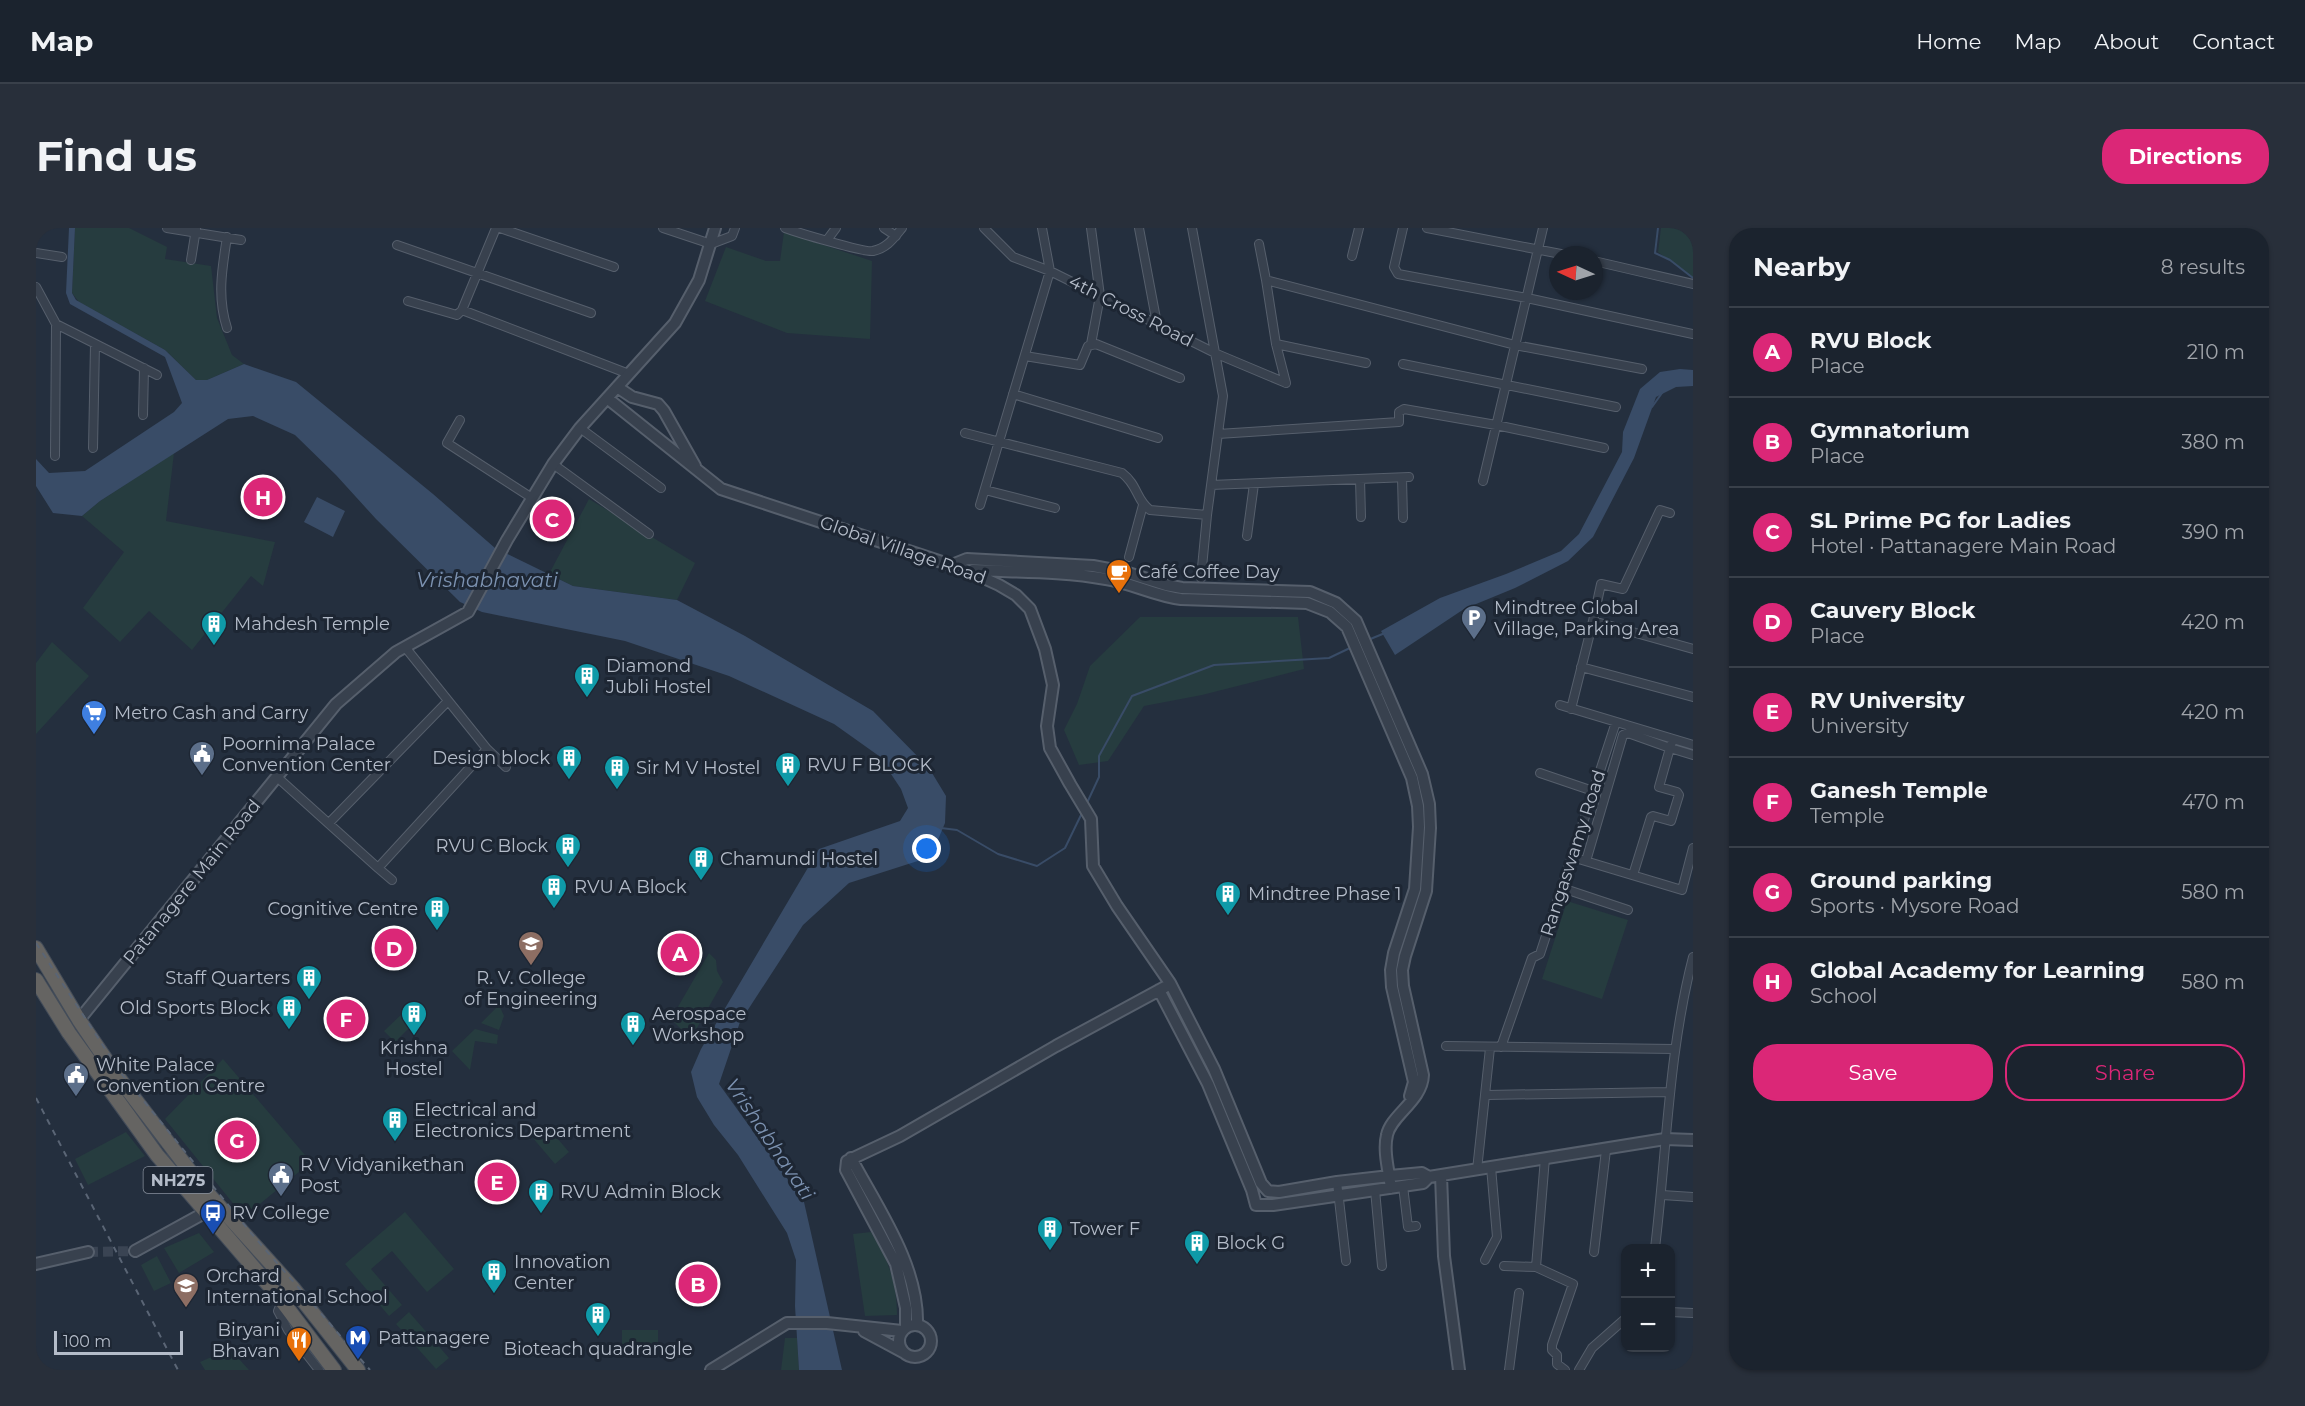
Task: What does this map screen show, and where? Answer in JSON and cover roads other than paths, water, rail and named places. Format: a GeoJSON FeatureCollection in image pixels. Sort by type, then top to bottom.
{"type":"FeatureCollection","features":[{"type":"Feature","properties":{"kind":"highway","name":"NH275"},"geometry":{"type":"LineString","coordinates":[[36,948],[79,1020],[115,1073],[202,1187],[293,1288],[358,1370]]}},
{"type":"Feature","properties":{"kind":"highway","name":"NH275"},"geometry":{"type":"LineString","coordinates":[[36,980],[69,1033],[157,1155],[282,1300],[334,1370]]}},
{"type":"Feature","properties":{"kind":"street"},"geometry":{"type":"LineString","coordinates":[[167,228],[195,230],[241,240]]}},
{"type":"Feature","properties":{"kind":"street"},"geometry":{"type":"LineString","coordinates":[[408,301],[457,315],[462,310],[498,228],[614,267]]}},
{"type":"Feature","properties":{"kind":"street"},"geometry":{"type":"LineString","coordinates":[[663,228],[711,244],[732,236],[735,228]]}},
{"type":"Feature","properties":{"kind":"street","name":"Patanagere Main Road"},"geometry":{"type":"LineString","coordinates":[[79,1020],[336,704],[396,652],[468,612],[553,464],[580,428],[675,322],[690,299],[715,228]]}},
{"type":"Feature","properties":{"kind":"street"},"geometry":{"type":"LineString","coordinates":[[785,228],[865,252],[888,246],[902,228]]}},
{"type":"Feature","properties":{"kind":"street"},"geometry":{"type":"LineString","coordinates":[[827,240],[836,228]]}},
{"type":"Feature","properties":{"kind":"street"},"geometry":{"type":"LineString","coordinates":[[884,228],[896,236]]}},
{"type":"Feature","properties":{"kind":"street","name":"4th Cross Road"},"geometry":{"type":"LineString","coordinates":[[984,228],[1013,257],[1050,271],[1217,354],[1286,383],[1276,344]]}},
{"type":"Feature","properties":{"kind":"street"},"geometry":{"type":"LineString","coordinates":[[980,505],[1050,271],[1042,228]]}},
{"type":"Feature","properties":{"kind":"street"},"geometry":{"type":"LineString","coordinates":[[1025,356],[1080,366],[1091,344],[1100,296],[1091,228]]}},
{"type":"Feature","properties":{"kind":"street"},"geometry":{"type":"LineString","coordinates":[[1139,228],[1157,324]]}},
{"type":"Feature","properties":{"kind":"street"},"geometry":{"type":"LineString","coordinates":[[1192,228],[1223,396],[1201,578]]}},
{"type":"Feature","properties":{"kind":"street"},"geometry":{"type":"LineString","coordinates":[[1352,256],[1359,228]]}},
{"type":"Feature","properties":{"kind":"street"},"geometry":{"type":"LineString","coordinates":[[1402,228],[1394,267],[1398,274],[1527,298],[1693,334]]}},
{"type":"Feature","properties":{"kind":"street"},"geometry":{"type":"LineString","coordinates":[[1427,228],[1549,251]]}},
{"type":"Feature","properties":{"kind":"street"},"geometry":{"type":"LineString","coordinates":[[1483,481],[1543,228]]}},
{"type":"Feature","properties":{"kind":"street"},"geometry":{"type":"LineString","coordinates":[[190,260],[195,230]]}},
{"type":"Feature","properties":{"kind":"street"},"geometry":{"type":"LineString","coordinates":[[227,237],[219,288],[222,313],[227,328]]}},
{"type":"Feature","properties":{"kind":"street"},"geometry":{"type":"LineString","coordinates":[[1258,244],[1276,344],[1366,363]]}},
{"type":"Feature","properties":{"kind":"street"},"geometry":{"type":"LineString","coordinates":[[397,245],[591,313]]}},
{"type":"Feature","properties":{"kind":"street"},"geometry":{"type":"LineString","coordinates":[[36,253],[62,257]]}},
{"type":"Feature","properties":{"kind":"street"},"geometry":{"type":"LineString","coordinates":[[1603,263],[1693,284]]}},
{"type":"Feature","properties":{"kind":"street"},"geometry":{"type":"LineString","coordinates":[[1266,280],[1515,345],[1642,369]]}},
{"type":"Feature","properties":{"kind":"street"},"geometry":{"type":"LineString","coordinates":[[36,287],[56,324],[55,456]]}},
{"type":"Feature","properties":{"kind":"street"},"geometry":{"type":"LineString","coordinates":[[462,310],[630,374]]}},
{"type":"Feature","properties":{"kind":"street"},"geometry":{"type":"LineString","coordinates":[[56,324],[157,375]]}},
{"type":"Feature","properties":{"kind":"street"},"geometry":{"type":"LineString","coordinates":[[93,448],[95,344]]}},
{"type":"Feature","properties":{"kind":"street"},"geometry":{"type":"LineString","coordinates":[[1091,344],[1180,378]]}},
{"type":"Feature","properties":{"kind":"street"},"geometry":{"type":"LineString","coordinates":[[1403,364],[1616,407]]}},
{"type":"Feature","properties":{"kind":"street"},"geometry":{"type":"LineString","coordinates":[[143,415],[144,369]]}},
{"type":"Feature","properties":{"kind":"street"},"geometry":{"type":"LineString","coordinates":[[617,387],[632,397],[658,404],[698,472]]}},
{"type":"Feature","properties":{"kind":"street"},"geometry":{"type":"LineString","coordinates":[[1013,394],[1158,438]]}},
{"type":"Feature","properties":{"kind":"street","name":"Global Village Road"},"geometry":{"type":"LineString","coordinates":[[608,398],[721,489],[966,570],[1016,595],[1030,609],[1045,649],[1053,685],[1047,726],[1050,748],[1091,819],[1093,866],[1170,983],[1214,1069],[1261,1183],[1268,1191],[1279,1192],[1390,1176],[1422,1173],[1429,1177]]}},
{"type":"Feature","properties":{"kind":"street"},"geometry":{"type":"LineString","coordinates":[[1218,434],[1399,422],[1399,412],[1404,409],[1496,425],[1604,448]]}},
{"type":"Feature","properties":{"kind":"street"},"geometry":{"type":"LineString","coordinates":[[460,420],[447,443],[532,498]]}},
{"type":"Feature","properties":{"kind":"street"},"geometry":{"type":"LineString","coordinates":[[580,428],[661,488]]}},
{"type":"Feature","properties":{"kind":"street"},"geometry":{"type":"LineString","coordinates":[[964,433],[1122,474],[1131,480],[1143,506],[1129,557]]}},
{"type":"Feature","properties":{"kind":"street"},"geometry":{"type":"LineString","coordinates":[[553,464],[649,534]]}},
{"type":"Feature","properties":{"kind":"street"},"geometry":{"type":"LineString","coordinates":[[1211,485],[1406,478],[1403,518]]}},
{"type":"Feature","properties":{"kind":"street"},"geometry":{"type":"LineString","coordinates":[[1360,479],[1361,517]]}},
{"type":"Feature","properties":{"kind":"street"},"geometry":{"type":"LineString","coordinates":[[1247,536],[1254,484]]}},
{"type":"Feature","properties":{"kind":"street"},"geometry":{"type":"LineString","coordinates":[[985,490],[1055,508]]}},
{"type":"Feature","properties":{"kind":"street"},"geometry":{"type":"LineString","coordinates":[[1143,506],[1157,512],[1207,515]]}},
{"type":"Feature","properties":{"kind":"street"},"geometry":{"type":"LineString","coordinates":[[1571,708],[1601,584],[1623,589],[1660,510],[1670,513]]}},
{"type":"Feature","properties":{"kind":"street"},"geometry":{"type":"LineString","coordinates":[[952,565],[967,559],[1078,564],[1125,572],[1175,587],[1300,591],[1328,598],[1343,608],[1373,672],[1412,778],[1418,806],[1415,889],[1394,953],[1391,970],[1392,987],[1414,1082],[1406,1110],[1391,1125],[1387,1134],[1391,1188]]}},
{"type":"Feature","properties":{"kind":"street"},"geometry":{"type":"LineString","coordinates":[[966,570],[1092,576],[1122,582],[1173,598],[1307,603],[1352,624]]}},
{"type":"Feature","properties":{"kind":"street"},"geometry":{"type":"LineString","coordinates":[[1593,621],[1693,649]]}},
{"type":"Feature","properties":{"kind":"street"},"geometry":{"type":"LineString","coordinates":[[405,648],[447,702],[487,749],[506,767]]}},
{"type":"Feature","properties":{"kind":"street"},"geometry":{"type":"LineString","coordinates":[[1581,667],[1693,697]]}},
{"type":"Feature","properties":{"kind":"street"},"geometry":{"type":"LineString","coordinates":[[329,824],[447,702]]}},
{"type":"Feature","properties":{"kind":"street"},"geometry":{"type":"LineString","coordinates":[[1560,705],[1616,722],[1671,743],[1693,755]]}},
{"type":"Feature","properties":{"kind":"street","name":"Rangaswamy Road"},"geometry":{"type":"LineString","coordinates":[[1501,1047],[1532,958],[1540,954],[1616,722]]}},
{"type":"Feature","properties":{"kind":"street"},"geometry":{"type":"LineString","coordinates":[[1586,861],[1623,735],[1693,745]]}},
{"type":"Feature","properties":{"kind":"street"},"geometry":{"type":"LineString","coordinates":[[1633,875],[1651,817],[1671,820],[1674,812],[1679,794],[1659,787],[1671,743]]}},
{"type":"Feature","properties":{"kind":"street"},"geometry":{"type":"LineString","coordinates":[[378,868],[487,749]]}},
{"type":"Feature","properties":{"kind":"street"},"geometry":{"type":"LineString","coordinates":[[1540,773],[1593,791]]}},
{"type":"Feature","properties":{"kind":"street"},"geometry":{"type":"LineString","coordinates":[[277,777],[392,880]]}},
{"type":"Feature","properties":{"kind":"street"},"geometry":{"type":"LineString","coordinates":[[1572,857],[1682,890],[1693,848]]}},
{"type":"Feature","properties":{"kind":"street"},"geometry":{"type":"LineString","coordinates":[[1562,888],[1628,910]]}},
{"type":"Feature","properties":{"kind":"street"},"geometry":{"type":"LineString","coordinates":[[1656,1244],[1662,1195],[1674,1049],[1693,957]]}},
{"type":"Feature","properties":{"kind":"street"},"geometry":{"type":"LineString","coordinates":[[903,1352],[899,1344],[909,1328],[915,1297],[905,1260],[851,1158],[900,1136],[1170,983]]}},
{"type":"Feature","properties":{"kind":"street"},"geometry":{"type":"LineString","coordinates":[[1159,990],[1212,1095],[1252,1190],[1256,1205],[1272,1206],[1423,1183],[1429,1177],[1665,1139],[1693,1140]]}},
{"type":"Feature","properties":{"kind":"street"},"geometry":{"type":"LineString","coordinates":[[1446,1046],[1674,1049]]}},
{"type":"Feature","properties":{"kind":"street"},"geometry":{"type":"LineString","coordinates":[[1477,1170],[1487,1095],[1490,1048]]}},
{"type":"Feature","properties":{"kind":"street"},"geometry":{"type":"LineString","coordinates":[[1487,1095],[1669,1092]]}},
{"type":"Feature","properties":{"kind":"street"},"geometry":{"type":"LineString","coordinates":[[1594,1252],[1606,1150]]}},
{"type":"Feature","properties":{"kind":"street"},"geometry":{"type":"LineString","coordinates":[[1536,1267],[1545,1158]]}},
{"type":"Feature","properties":{"kind":"street"},"geometry":{"type":"LineString","coordinates":[[1485,1260],[1497,1237],[1491,1167]]}},
{"type":"Feature","properties":{"kind":"street"},"geometry":{"type":"LineString","coordinates":[[1441,1175],[1443,1240],[1459,1370]]}},
{"type":"Feature","properties":{"kind":"street"},"geometry":{"type":"LineString","coordinates":[[1337,1182],[1346,1261]]}},
{"type":"Feature","properties":{"kind":"street"},"geometry":{"type":"LineString","coordinates":[[1403,1186],[1408,1227],[1416,1226]]}},
{"type":"Feature","properties":{"kind":"street"},"geometry":{"type":"LineString","coordinates":[[1374,1190],[1382,1266]]}},
{"type":"Feature","properties":{"kind":"street"},"geometry":{"type":"LineString","coordinates":[[1662,1195],[1693,1197]]}},
{"type":"Feature","properties":{"kind":"street"},"geometry":{"type":"LineString","coordinates":[[135,1251],[206,1212]]}},
{"type":"Feature","properties":{"kind":"street"},"geometry":{"type":"LineString","coordinates":[[36,1263],[88,1252]]}},
{"type":"Feature","properties":{"kind":"street"},"geometry":{"type":"LineString","coordinates":[[1504,1266],[1536,1267],[1573,1284],[1552,1345],[1552,1350],[1557,1355],[1557,1364],[1565,1370]]}},
{"type":"Feature","properties":{"kind":"street"},"geometry":{"type":"LineString","coordinates":[[1509,1370],[1519,1293]]}},
{"type":"Feature","properties":{"kind":"street"},"geometry":{"type":"LineString","coordinates":[[282,1300],[278,1311],[288,1330],[319,1370]]}},
{"type":"Feature","properties":{"kind":"street"},"geometry":{"type":"LineString","coordinates":[[1675,1312],[1693,1313]]}},
{"type":"Feature","properties":{"kind":"street"},"geometry":{"type":"LineString","coordinates":[[1579,1370],[1592,1348],[1621,1322]]}},
{"type":"Feature","properties":{"kind":"street"},"geometry":{"type":"LineString","coordinates":[[711,1370],[787,1323],[846,1325],[858,1328],[916,1357],[928,1350],[930,1336],[924,1328],[858,1328]]}},
{"type":"Feature","properties":{"kind":"water","name":"Vrishabhavati"},"geometry":{"type":"Polygon","coordinates":[[[69,228],[75,228],[72,293],[76,300],[165,350],[196,380],[207,380],[244,364],[296,382],[495,548],[573,586],[677,600],[745,636],[873,711],[929,768],[946,796],[945,823],[937,842],[924,859],[849,883],[803,925],[740,1022],[719,1084],[804,1202],[842,1370],[799,1370],[795,1306],[796,1260],[787,1233],[738,1155],[714,1125],[697,1097],[691,1072],[701,1049],[819,849],[900,821],[908,808],[901,789],[879,756],[834,724],[729,676],[625,641],[482,612],[460,602],[295,435],[253,416],[228,419],[100,501],[82,516],[53,513],[36,486],[36,459],[49,473],[85,471],[174,412],[182,403],[165,357],[70,304],[66,293],[69,228]]]}},
{"type":"Feature","properties":{"kind":"water"},"geometry":{"type":"Polygon","coordinates":[[[1693,370],[1693,386],[1676,387],[1656,397],[1634,458],[1593,537],[1568,561],[1515,588],[1464,609],[1395,655],[1381,631],[1440,598],[1561,551],[1579,534],[1622,452],[1623,432],[1640,389],[1660,372],[1693,370]]]}},
{"type":"Feature","properties":{"kind":"water"},"geometry":{"type":"Polygon","coordinates":[[[317,497],[345,511],[333,537],[304,522],[317,497]]]}},
{"type":"Feature","properties":{"kind":"waterway"},"geometry":{"type":"LineString","coordinates":[[1658,228],[1655,253],[1670,260],[1693,278]]}},
{"type":"Feature","properties":{"kind":"waterway"},"geometry":{"type":"LineString","coordinates":[[1652,407],[1662,393]]}},
{"type":"Feature","properties":{"kind":"waterway"},"geometry":{"type":"LineString","coordinates":[[1368,640],[1385,633]]}},
{"type":"Feature","properties":{"kind":"waterway"},"geometry":{"type":"LineString","coordinates":[[1086,805],[1099,777],[1099,756],[1132,696],[1214,665],[1329,658],[1352,647]]}},
{"type":"Feature","properties":{"kind":"waterway"},"geometry":{"type":"LineString","coordinates":[[941,828],[957,830],[998,854],[1037,866],[1065,848],[1082,813]]}},
{"type":"Feature","properties":{"kind":"tunnel"},"geometry":{"type":"LineString","coordinates":[[88,1252],[135,1251]]}},
{"type":"Feature","properties":{"kind":"railway"},"geometry":{"type":"LineString","coordinates":[[36,943],[121,1073],[251,1233],[370,1370]]}},
{"type":"Feature","properties":{"kind":"railway"},"geometry":{"type":"LineString","coordinates":[[36,1098],[178,1370]]}},
{"type":"Feature","properties":{"kind":"place","name":"Global Academy for Learning"},"geometry":{"type":"Point","coordinates":[263,497]}},
{"type":"Feature","properties":{"kind":"place","name":"SL Prime PG for Ladies"},"geometry":{"type":"Point","coordinates":[552,519]}},
{"type":"Feature","properties":{"kind":"place","name":"Café Coffee Day"},"geometry":{"type":"Point","coordinates":[1119,595]}},
{"type":"Feature","properties":{"kind":"place","name":"Mindtree Global Village, Parking Area"},"geometry":{"type":"Point","coordinates":[1474,641]}},
{"type":"Feature","properties":{"kind":"place","name":"Mahdesh Temple"},"geometry":{"type":"Point","coordinates":[214,647]}},
{"type":"Feature","properties":{"kind":"place","name":"Diamond Jubli Hostel"},"geometry":{"type":"Point","coordinates":[587,699]}},
{"type":"Feature","properties":{"kind":"place","name":"Metro Cash and Carry"},"geometry":{"type":"Point","coordinates":[94,736]}},
{"type":"Feature","properties":{"kind":"place","name":"Poornima Palace Convention Center"},"geometry":{"type":"Point","coordinates":[202,777]}},
{"type":"Feature","properties":{"kind":"place","name":"Design block"},"geometry":{"type":"Point","coordinates":[569,781]}},
{"type":"Feature","properties":{"kind":"place","name":"RVU F BLOCK"},"geometry":{"type":"Point","coordinates":[788,788]}},
{"type":"Feature","properties":{"kind":"place","name":"Sir M V Hostel"},"geometry":{"type":"Point","coordinates":[617,791]}},
{"type":"Feature","properties":{"kind":"place","name":"RVU C Block"},"geometry":{"type":"Point","coordinates":[568,869]}},
{"type":"Feature","properties":{"kind":"place","name":"Chamundi Hostel"},"geometry":{"type":"Point","coordinates":[701,882]}},
{"type":"Feature","properties":{"kind":"place","name":"RVU A Block"},"geometry":{"type":"Point","coordinates":[554,910]}},
{"type":"Feature","properties":{"kind":"place","name":"Mindtree Phase 1"},"geometry":{"type":"Point","coordinates":[1228,917]}},
{"type":"Feature","properties":{"kind":"place","name":"Cognitive Centre"},"geometry":{"type":"Point","coordinates":[437,932]}},
{"type":"Feature","properties":{"kind":"place","name":"Cauvery Block"},"geometry":{"type":"Point","coordinates":[394,948]}},
{"type":"Feature","properties":{"kind":"place","name":"RVU Block"},"geometry":{"type":"Point","coordinates":[680,953]}},
{"type":"Feature","properties":{"kind":"place","name":"R. V. College of Engineering"},"geometry":{"type":"Point","coordinates":[531,967]}},
{"type":"Feature","properties":{"kind":"place","name":"Staff Quarters"},"geometry":{"type":"Point","coordinates":[309,1001]}},
{"type":"Feature","properties":{"kind":"place","name":"Ganesh Temple"},"geometry":{"type":"Point","coordinates":[346,1019]}},
{"type":"Feature","properties":{"kind":"place","name":"Old Sports Block"},"geometry":{"type":"Point","coordinates":[289,1031]}},
{"type":"Feature","properties":{"kind":"place","name":"Krishna Hostel"},"geometry":{"type":"Point","coordinates":[414,1037]}},
{"type":"Feature","properties":{"kind":"place","name":"Aerospace Workshop"},"geometry":{"type":"Point","coordinates":[633,1047]}},
{"type":"Feature","properties":{"kind":"place","name":"White Palace Convention Centre"},"geometry":{"type":"Point","coordinates":[76,1098]}},
{"type":"Feature","properties":{"kind":"place","name":"Ground parking"},"geometry":{"type":"Point","coordinates":[237,1140]}},
{"type":"Feature","properties":{"kind":"place","name":"Electrical and Electronics Department"},"geometry":{"type":"Point","coordinates":[395,1143]}},
{"type":"Feature","properties":{"kind":"place","name":"RV University"},"geometry":{"type":"Point","coordinates":[497,1182]}},
{"type":"Feature","properties":{"kind":"place","name":"R V Vidyanikethan Post"},"geometry":{"type":"Point","coordinates":[281,1198]}},
{"type":"Feature","properties":{"kind":"place","name":"RVU Admin Block"},"geometry":{"type":"Point","coordinates":[541,1215]}},
{"type":"Feature","properties":{"kind":"place","name":"RV College"},"geometry":{"type":"Point","coordinates":[213,1236]}},
{"type":"Feature","properties":{"kind":"place","name":"Tower F"},"geometry":{"type":"Point","coordinates":[1050,1252]}},
{"type":"Feature","properties":{"kind":"place","name":"Block G"},"geometry":{"type":"Point","coordinates":[1197,1266]}},
{"type":"Feature","properties":{"kind":"place","name":"Gymnatorium"},"geometry":{"type":"Point","coordinates":[698,1284]}},
{"type":"Feature","properties":{"kind":"place","name":"Innovation Center"},"geometry":{"type":"Point","coordinates":[494,1295]}},
{"type":"Feature","properties":{"kind":"place","name":"Orchard International School"},"geometry":{"type":"Point","coordinates":[186,1309]}},
{"type":"Feature","properties":{"kind":"place","name":"Bioteach quadrangle"},"geometry":{"type":"Point","coordinates":[598,1338]}},
{"type":"Feature","properties":{"kind":"place","name":"Pattanagere"},"geometry":{"type":"Point","coordinates":[358,1361]}},
{"type":"Feature","properties":{"kind":"place","name":"Biryani Bhavan"},"geometry":{"type":"Point","coordinates":[299,1363]}}]}
